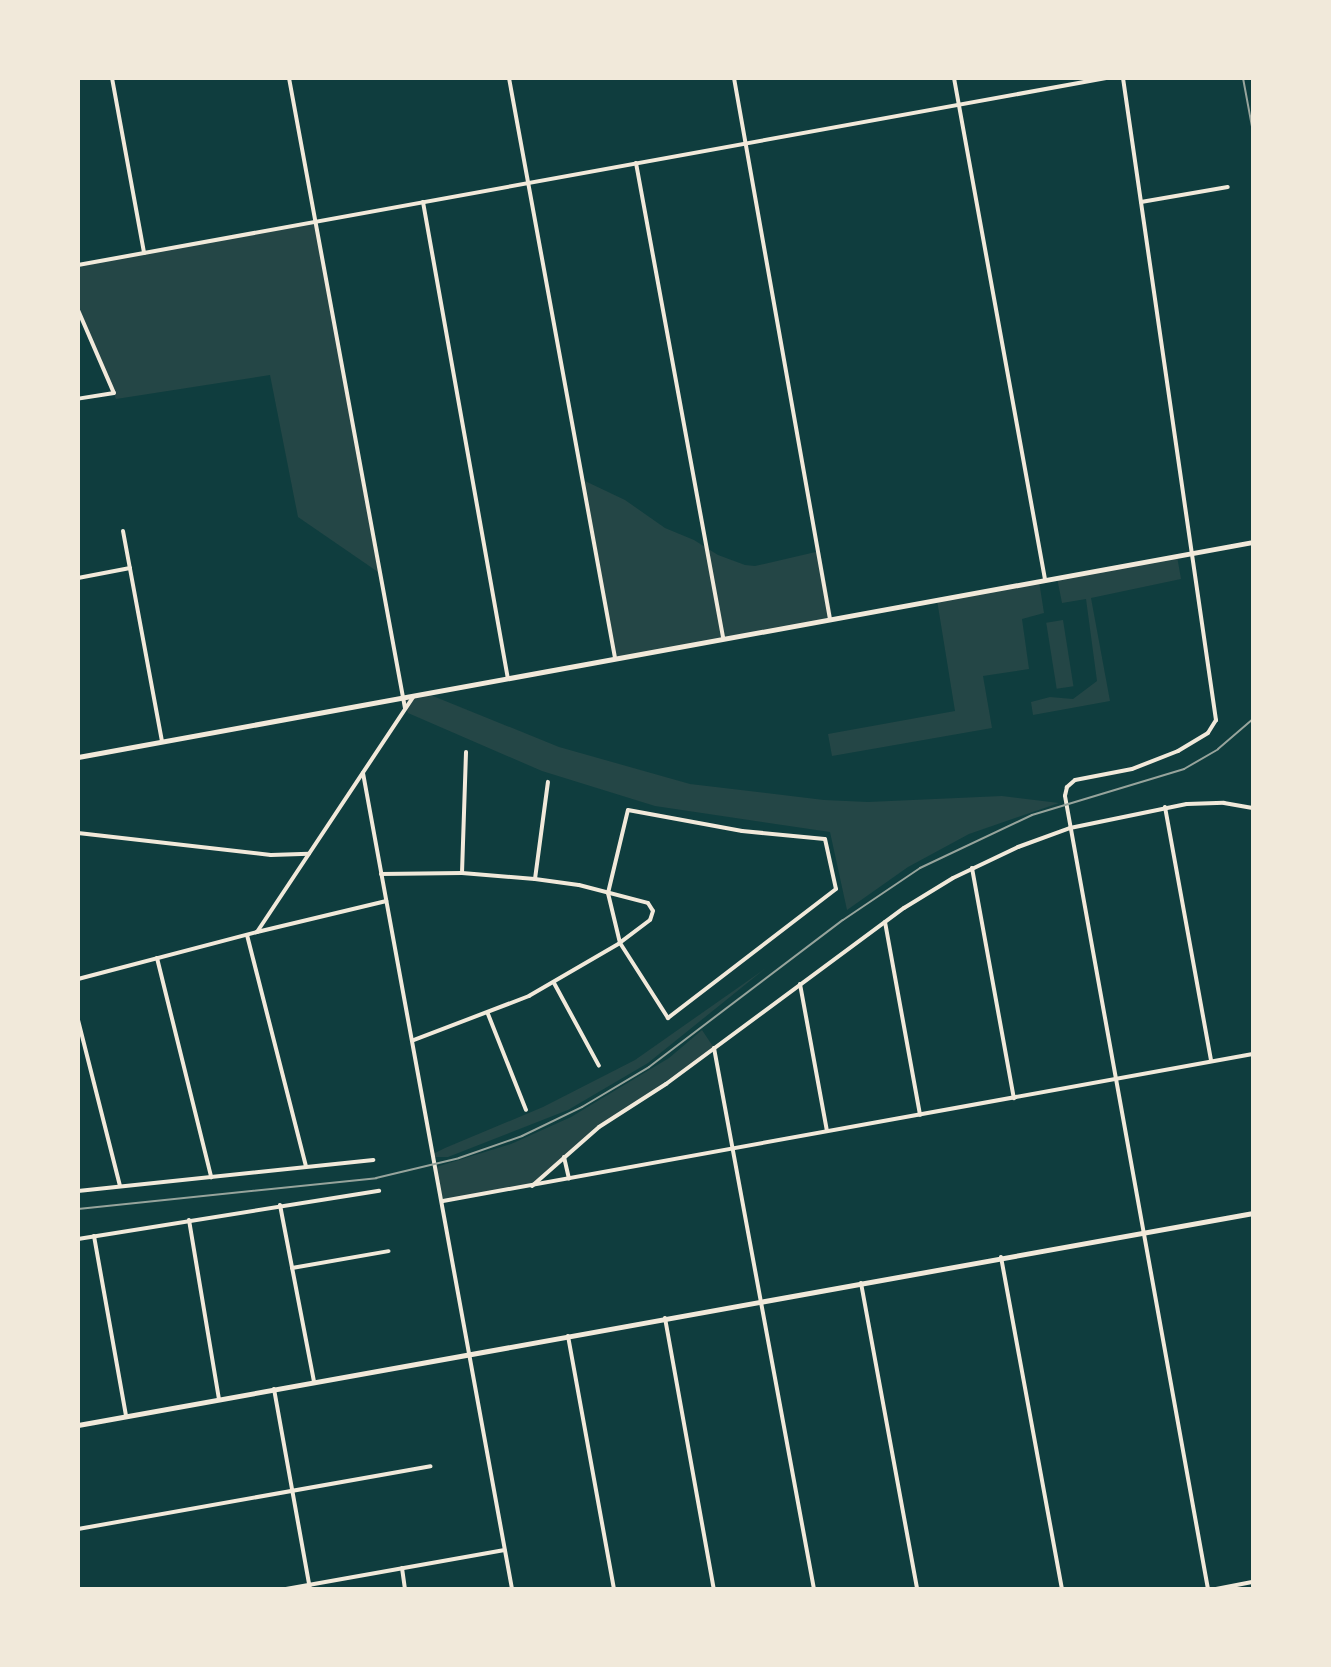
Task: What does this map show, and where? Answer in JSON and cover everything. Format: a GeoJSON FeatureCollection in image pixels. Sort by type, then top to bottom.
{"type":"FeatureCollection","features":[{"type":"Feature","properties":{"kind":"main road"},"geometry":{"type":"LineString","coordinates":[[78,757],[1253,542]]}},
{"type":"Feature","properties":{"kind":"main road"},"geometry":{"type":"LineString","coordinates":[[78,1425],[1253,1213]]}},
{"type":"Feature","properties":{"kind":"street"},"geometry":{"type":"LineString","coordinates":[[112,78],[144,253]]}},
{"type":"Feature","properties":{"kind":"street"},"geometry":{"type":"LineString","coordinates":[[289,78],[405,708]]}},
{"type":"Feature","properties":{"kind":"street"},"geometry":{"type":"LineString","coordinates":[[509,78],[615,658]]}},
{"type":"Feature","properties":{"kind":"street"},"geometry":{"type":"LineString","coordinates":[[734,78],[830,619]]}},
{"type":"Feature","properties":{"kind":"street"},"geometry":{"type":"LineString","coordinates":[[954,78],[1046,580]]}},
{"type":"Feature","properties":{"kind":"street"},"geometry":{"type":"LineString","coordinates":[[78,265],[1106,78]]}},
{"type":"Feature","properties":{"kind":"street"},"geometry":{"type":"LineString","coordinates":[[1123,78],[1215,724],[1199,739],[1159,760],[1069,784],[1065,796],[1208,1589]]}},
{"type":"Feature","properties":{"kind":"street"},"geometry":{"type":"LineString","coordinates":[[636,163],[723,638]]}},
{"type":"Feature","properties":{"kind":"street"},"geometry":{"type":"LineString","coordinates":[[1141,202],[1228,187]]}},
{"type":"Feature","properties":{"kind":"street"},"geometry":{"type":"LineString","coordinates":[[423,202],[508,677]]}},
{"type":"Feature","properties":{"kind":"street"},"geometry":{"type":"LineString","coordinates":[[78,310],[114,393],[78,399]]}},
{"type":"Feature","properties":{"kind":"street"},"geometry":{"type":"LineString","coordinates":[[123,531],[162,741]]}},
{"type":"Feature","properties":{"kind":"street"},"geometry":{"type":"LineString","coordinates":[[78,578],[130,568]]}},
{"type":"Feature","properties":{"kind":"street"},"geometry":{"type":"LineString","coordinates":[[257,932],[414,695]]}},
{"type":"Feature","properties":{"kind":"street"},"geometry":{"type":"LineString","coordinates":[[462,873],[466,752]]}},
{"type":"Feature","properties":{"kind":"street"},"geometry":{"type":"LineString","coordinates":[[363,773],[512,1589]]}},
{"type":"Feature","properties":{"kind":"street"},"geometry":{"type":"LineString","coordinates":[[535,879],[548,782]]}},
{"type":"Feature","properties":{"kind":"street"},"geometry":{"type":"LineString","coordinates":[[532,1186],[599,1127],[714,1048],[885,922],[972,868],[1070,828],[1165,807],[1209,802],[1253,808]]}},
{"type":"Feature","properties":{"kind":"street"},"geometry":{"type":"LineString","coordinates":[[1165,807],[1211,1061]]}},
{"type":"Feature","properties":{"kind":"street"},"geometry":{"type":"LineString","coordinates":[[628,810],[742,831],[825,839],[836,889],[668,1018],[620,943],[608,893],[628,810]]}},
{"type":"Feature","properties":{"kind":"street"},"geometry":{"type":"LineString","coordinates":[[78,833],[271,855],[309,854]]}},
{"type":"Feature","properties":{"kind":"street"},"geometry":{"type":"LineString","coordinates":[[972,868],[1014,1098]]}},
{"type":"Feature","properties":{"kind":"street"},"geometry":{"type":"LineString","coordinates":[[381,874],[462,873],[535,879],[608,893],[648,903],[652,908],[650,920],[620,943],[554,983],[488,1014],[414,1040]]}},
{"type":"Feature","properties":{"kind":"street"},"geometry":{"type":"LineString","coordinates":[[78,979],[386,901]]}},
{"type":"Feature","properties":{"kind":"street"},"geometry":{"type":"LineString","coordinates":[[885,922],[920,1115]]}},
{"type":"Feature","properties":{"kind":"street"},"geometry":{"type":"LineString","coordinates":[[247,935],[306,1167]]}},
{"type":"Feature","properties":{"kind":"street"},"geometry":{"type":"LineString","coordinates":[[157,958],[211,1177]]}},
{"type":"Feature","properties":{"kind":"street"},"geometry":{"type":"LineString","coordinates":[[554,983],[599,1066]]}},
{"type":"Feature","properties":{"kind":"street"},"geometry":{"type":"LineString","coordinates":[[800,984],[827,1132]]}},
{"type":"Feature","properties":{"kind":"street"},"geometry":{"type":"LineString","coordinates":[[488,1014],[526,1110]]}},
{"type":"Feature","properties":{"kind":"street"},"geometry":{"type":"LineString","coordinates":[[78,1020],[120,1186]]}},
{"type":"Feature","properties":{"kind":"street"},"geometry":{"type":"LineString","coordinates":[[714,1048],[814,1589]]}},
{"type":"Feature","properties":{"kind":"street"},"geometry":{"type":"LineString","coordinates":[[443,1201],[1253,1054]]}},
{"type":"Feature","properties":{"kind":"street"},"geometry":{"type":"LineString","coordinates":[[564,1157],[569,1178]]}},
{"type":"Feature","properties":{"kind":"street"},"geometry":{"type":"LineString","coordinates":[[78,1191],[373,1160]]}},
{"type":"Feature","properties":{"kind":"street"},"geometry":{"type":"LineString","coordinates":[[78,1239],[379,1191]]}},
{"type":"Feature","properties":{"kind":"street"},"geometry":{"type":"LineString","coordinates":[[280,1205],[314,1382]]}},
{"type":"Feature","properties":{"kind":"street"},"geometry":{"type":"LineString","coordinates":[[189,1220],[219,1399]]}},
{"type":"Feature","properties":{"kind":"street"},"geometry":{"type":"LineString","coordinates":[[94,1236],[126,1416]]}},
{"type":"Feature","properties":{"kind":"street"},"geometry":{"type":"LineString","coordinates":[[292,1268],[389,1251]]}},
{"type":"Feature","properties":{"kind":"street"},"geometry":{"type":"LineString","coordinates":[[1001,1257],[1062,1589]]}},
{"type":"Feature","properties":{"kind":"street"},"geometry":{"type":"LineString","coordinates":[[861,1283],[917,1589]]}},
{"type":"Feature","properties":{"kind":"street"},"geometry":{"type":"LineString","coordinates":[[665,1318],[714,1589]]}},
{"type":"Feature","properties":{"kind":"street"},"geometry":{"type":"LineString","coordinates":[[568,1336],[614,1589]]}},
{"type":"Feature","properties":{"kind":"street"},"geometry":{"type":"LineString","coordinates":[[274,1389],[310,1587]]}},
{"type":"Feature","properties":{"kind":"street"},"geometry":{"type":"LineString","coordinates":[[78,1529],[430,1466]]}},
{"type":"Feature","properties":{"kind":"street"},"geometry":{"type":"LineString","coordinates":[[286,1589],[505,1550]]}},
{"type":"Feature","properties":{"kind":"street"},"geometry":{"type":"LineString","coordinates":[[402,1568],[405,1589]]}},
{"type":"Feature","properties":{"kind":"street"},"geometry":{"type":"LineString","coordinates":[[1216,1589],[1253,1582]]}},
{"type":"Feature","properties":{"kind":"shaded area"},"geometry":{"type":"Polygon","coordinates":[[[315,224],[378,572],[298,517],[270,375],[116,399],[78,311],[78,265],[315,224]]]}},
{"type":"Feature","properties":{"kind":"shaded area"},"geometry":{"type":"Polygon","coordinates":[[[585,481],[625,500],[665,528],[745,565],[755,566],[820,551],[833,620],[616,659],[585,481]]]}},
{"type":"Feature","properties":{"kind":"shaded area"},"geometry":{"type":"Polygon","coordinates":[[[1177,556],[1181,579],[1091,598],[1110,701],[1033,715],[1031,702],[1050,697],[1073,699],[1097,681],[1086,599],[1062,603],[1057,578],[1177,556]]]}},
{"type":"Feature","properties":{"kind":"shaded area"},"geometry":{"type":"Polygon","coordinates":[[[1039,581],[1044,613],[1022,619],[1029,669],[983,676],[992,728],[832,756],[828,734],[955,711],[937,600],[1039,581]]]}},
{"type":"Feature","properties":{"kind":"shaded area"},"geometry":{"type":"Polygon","coordinates":[[[1063,620],[1073,686],[1057,689],[1046,623],[1063,620]]]}},
{"type":"Feature","properties":{"kind":"shaded area"},"geometry":{"type":"Polygon","coordinates":[[[428,694],[559,747],[690,784],[824,800],[868,802],[1002,796],[1059,803],[969,834],[908,867],[847,910],[830,832],[655,806],[542,771],[408,713],[403,699],[428,694]]]}},
{"type":"Feature","properties":{"kind":"shaded area"},"geometry":{"type":"Polygon","coordinates":[[[766,968],[648,1063],[568,1110],[448,1157],[434,1157],[433,1154],[445,1148],[543,1107],[635,1060],[766,968]]]}},
{"type":"Feature","properties":{"kind":"shaded area"},"geometry":{"type":"Polygon","coordinates":[[[702,1030],[714,1048],[599,1127],[538,1180],[518,1188],[443,1201],[436,1167],[511,1144],[571,1117],[669,1058],[702,1030]]]}},
{"type":"Feature","properties":{"kind":"railway"},"geometry":{"type":"LineString","coordinates":[[1243,78],[1253,132]]}},
{"type":"Feature","properties":{"kind":"railway"},"geometry":{"type":"LineString","coordinates":[[78,1209],[376,1178],[459,1158],[522,1136],[582,1107],[649,1067],[843,920],[920,868],[1032,815],[1184,769],[1218,749],[1253,719]]}}]}
